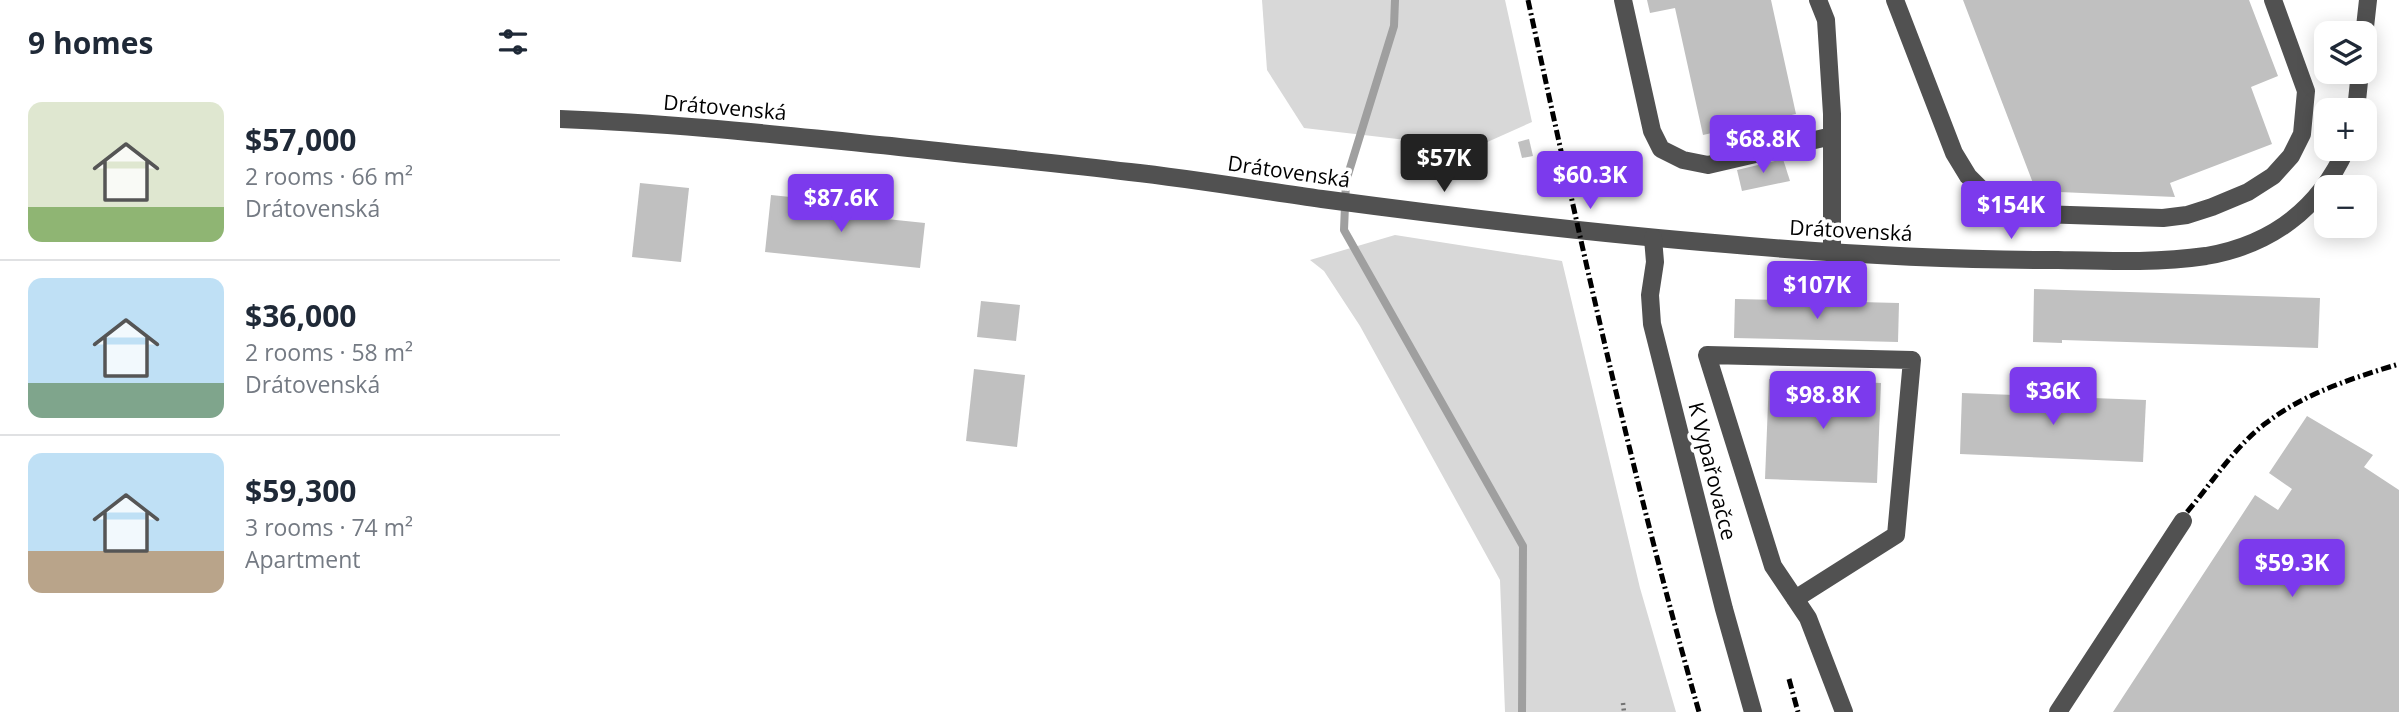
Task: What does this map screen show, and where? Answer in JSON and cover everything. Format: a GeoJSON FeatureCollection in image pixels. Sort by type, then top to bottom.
{"type":"FeatureCollection","features":[{"type":"Feature","properties":{"kind":"street"},"geometry":{"type":"LineString","coordinates":[[1623,0],[1652,131],[1661,149],[1682,160],[1708,165],[1832,136]]}},
{"type":"Feature","properties":{"kind":"street"},"geometry":{"type":"LineString","coordinates":[[1818,0],[1826,20],[1832,136],[1832,254]]}},
{"type":"Feature","properties":{"kind":"street"},"geometry":{"type":"LineString","coordinates":[[1895,0],[1954,153],[1968,176],[1984,192],[2003,203],[2039,214],[2164,218],[2200,211],[2248,192],[2273,176],[2291,156],[2302,134],[2306,91],[2273,0]]}},
{"type":"Feature","properties":{"kind":"street"},"geometry":{"type":"LineString","coordinates":[[2366,21],[2368,0]]}},
{"type":"Feature","properties":{"kind":"street","name":"Drátovenská"},"geometry":{"type":"LineString","coordinates":[[560,119],[736,130],[1133,172],[1329,200],[1653,238],[1832,254],[2044,260],[2148,261],[2208,256],[2260,239],[2299,216],[2316,198],[2339,161]]}},
{"type":"Feature","properties":{"kind":"street","name":"K Vypařovačce"},"geometry":{"type":"LineString","coordinates":[[1653,238],[1655,262],[1650,295],[1652,324],[1724,609],[1754,712]]}},
{"type":"Feature","properties":{"kind":"street"},"geometry":{"type":"LineString","coordinates":[[1795,599],[1896,535],[1912,360],[1707,355],[1773,566],[1795,599],[1808,618],[1844,712]]}},
{"type":"Feature","properties":{"kind":"street"},"geometry":{"type":"LineString","coordinates":[[2058,712],[2183,521]]}},
{"type":"Feature","properties":{"kind":"path"},"geometry":{"type":"LineString","coordinates":[[1623,704],[1624,712]]}},
{"type":"Feature","properties":{"kind":"shaded area"},"geometry":{"type":"Polygon","coordinates":[[[1262,0],[1505,0],[1532,122],[1474,148],[1304,128],[1267,70],[1262,0]]]}},
{"type":"Feature","properties":{"kind":"shaded area"},"geometry":{"type":"Polygon","coordinates":[[[1395,235],[1562,261],[1640,588],[1676,712],[1505,712],[1500,580],[1360,326],[1324,271],[1310,260],[1395,235]]]}},
{"type":"Feature","properties":{"kind":"building"},"geometry":{"type":"Polygon","coordinates":[[[1647,0],[1771,0],[1796,114],[1703,135],[1675,8],[1650,13],[1647,0]]]}},
{"type":"Feature","properties":{"kind":"building"},"geometry":{"type":"Polygon","coordinates":[[[1963,0],[2249,0],[2278,76],[2251,87],[2272,144],[2170,183],[2175,197],[2036,191],[1963,0]]]}},
{"type":"Feature","properties":{"kind":"building"},"geometry":{"type":"Polygon","coordinates":[[[1529,139],[1533,156],[1522,158],[1518,142],[1529,139]]]}},
{"type":"Feature","properties":{"kind":"building"},"geometry":{"type":"Polygon","coordinates":[[[1783,159],[1790,181],[1742,191],[1737,170],[1783,159]]]}},
{"type":"Feature","properties":{"kind":"building"},"geometry":{"type":"Polygon","coordinates":[[[640,183],[689,188],[681,262],[632,257],[640,183]]]}},
{"type":"Feature","properties":{"kind":"building"},"geometry":{"type":"Polygon","coordinates":[[[771,195],[849,203],[848,215],[925,223],[920,268],[765,252],[771,195]]]}},
{"type":"Feature","properties":{"kind":"building"},"geometry":{"type":"Polygon","coordinates":[[[2034,289],[2320,298],[2318,348],[2062,340],[2062,343],[2033,342],[2034,289]]]}},
{"type":"Feature","properties":{"kind":"building"},"geometry":{"type":"Polygon","coordinates":[[[1735,299],[1899,303],[1898,342],[1734,338],[1735,299]]]}},
{"type":"Feature","properties":{"kind":"building"},"geometry":{"type":"Polygon","coordinates":[[[981,301],[1020,305],[1016,341],[977,337],[981,301]]]}},
{"type":"Feature","properties":{"kind":"building"},"geometry":{"type":"Polygon","coordinates":[[[974,369],[1025,375],[1017,447],[966,441],[974,369]]]}},
{"type":"Feature","properties":{"kind":"building"},"geometry":{"type":"Polygon","coordinates":[[[1769,379],[1881,383],[1877,483],[1765,479],[1769,379]]]}},
{"type":"Feature","properties":{"kind":"building"},"geometry":{"type":"Polygon","coordinates":[[[1962,393],[2146,400],[2143,462],[1960,454],[1962,393]]]}},
{"type":"Feature","properties":{"kind":"building"},"geometry":{"type":"Polygon","coordinates":[[[2307,416],[2373,455],[2364,467],[2399,490],[2399,712],[2113,712],[2255,495],[2278,510],[2292,489],[2269,473],[2307,416]]]}},
{"type":"Feature","properties":{"kind":"waterway"},"geometry":{"type":"LineString","coordinates":[[1395,0],[1394,26],[1346,181],[1344,230],[1523,546],[1522,712]]}},
{"type":"Feature","properties":{"kind":"railway"},"geometry":{"type":"LineString","coordinates":[[1528,0],[1629,446],[1699,712]]}},
{"type":"Feature","properties":{"kind":"railway"},"geometry":{"type":"LineString","coordinates":[[2187,512],[2244,443],[2281,412],[2330,388],[2399,364]]}},
{"type":"Feature","properties":{"kind":"railway"},"geometry":{"type":"LineString","coordinates":[[1789,679],[1798,712]]}}]}
